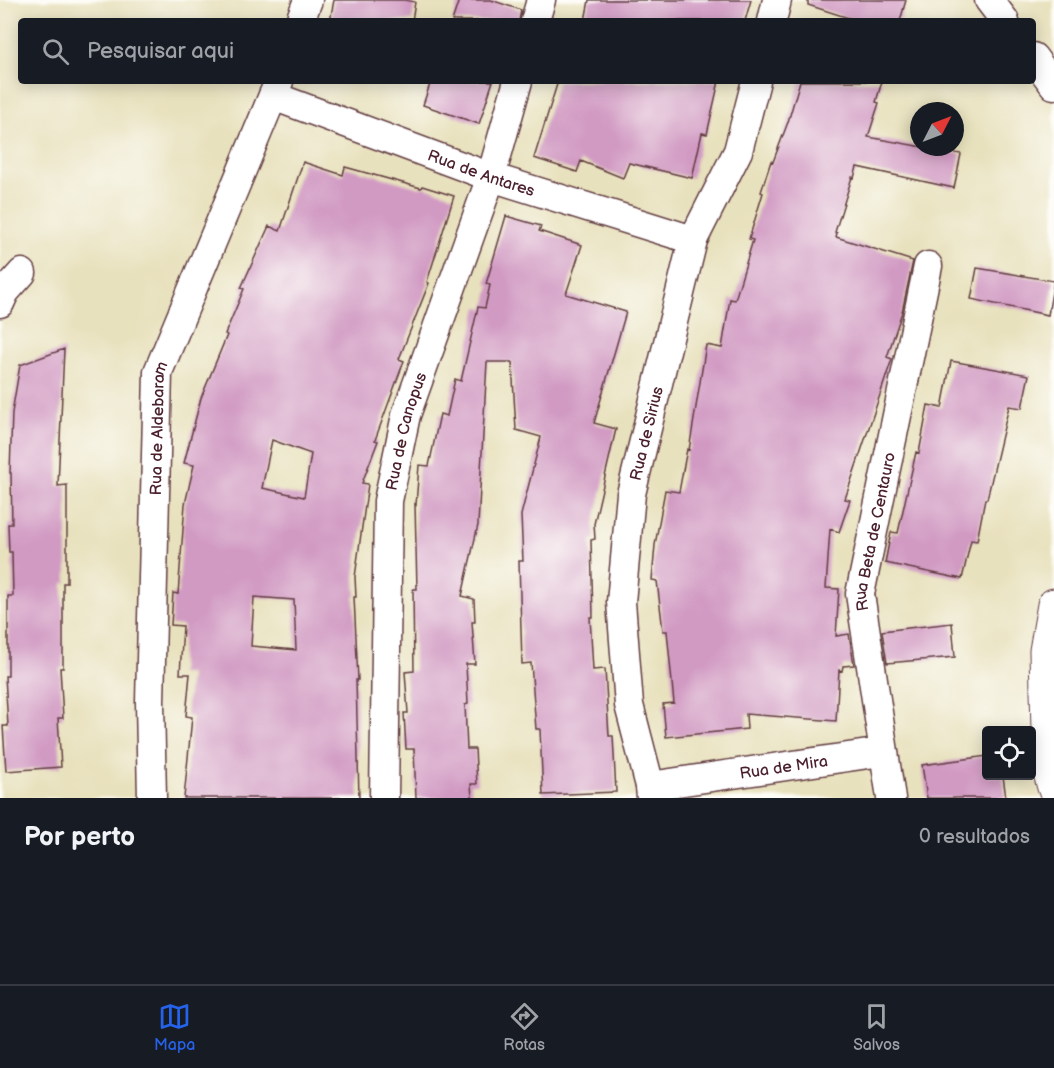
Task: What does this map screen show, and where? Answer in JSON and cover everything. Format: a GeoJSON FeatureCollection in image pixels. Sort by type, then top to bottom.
{"type":"FeatureCollection","features":[{"type":"Feature","properties":{"kind":"street"},"geometry":{"type":"LineString","coordinates":[[301,18],[308,0]]}},
{"type":"Feature","properties":{"kind":"street"},"geometry":{"type":"LineString","coordinates":[[536,18],[541,0]]}},
{"type":"Feature","properties":{"kind":"street"},"geometry":{"type":"LineString","coordinates":[[773,18],[777,0]]}},
{"type":"Feature","properties":{"kind":"street"},"geometry":{"type":"LineString","coordinates":[[989,0],[1003,18]]}},
{"type":"Feature","properties":{"kind":"street"},"geometry":{"type":"LineString","coordinates":[[1036,61],[1054,85]]}},
{"type":"Feature","properties":{"kind":"street","name":"Rua de Canopus"},"geometry":{"type":"LineString","coordinates":[[384,798],[388,501],[406,415],[491,177],[517,84]]}},
{"type":"Feature","properties":{"kind":"street","name":"Rua de Sirius"},"geometry":{"type":"LineString","coordinates":[[651,792],[629,705],[621,602],[631,494],[693,240],[738,151],[755,84]]}},
{"type":"Feature","properties":{"kind":"street","name":"Rua de Antares"},"geometry":{"type":"LineString","coordinates":[[276,88],[491,177],[693,240]]}},
{"type":"Feature","properties":{"kind":"street","name":"Rua de Aldebaram"},"geometry":{"type":"LineString","coordinates":[[152,798],[150,702],[158,372],[276,88]]}},
{"type":"Feature","properties":{"kind":"street","name":"Rua Beta de Centauro"},"geometry":{"type":"LineString","coordinates":[[891,798],[882,752],[860,594],[928,266]]}},
{"type":"Feature","properties":{"kind":"street"},"geometry":{"type":"LineString","coordinates":[[0,303],[5,292],[22,273]]}},
{"type":"Feature","properties":{"kind":"street"},"geometry":{"type":"LineString","coordinates":[[1054,605],[1046,651],[1049,769],[1054,787]]}},
{"type":"Feature","properties":{"kind":"street","name":"Rua de Mira"},"geometry":{"type":"LineString","coordinates":[[651,792],[882,752]]}},
{"type":"Feature","properties":{"kind":"building"},"geometry":{"type":"Polygon","coordinates":[[[334,0],[415,2],[412,18],[331,18],[334,0]]]}},
{"type":"Feature","properties":{"kind":"building"},"geometry":{"type":"Polygon","coordinates":[[[459,0],[491,0],[521,10],[520,18],[453,18],[459,0]]]}},
{"type":"Feature","properties":{"kind":"building"},"geometry":{"type":"Polygon","coordinates":[[[589,0],[751,0],[746,18],[586,18],[589,0]]]}},
{"type":"Feature","properties":{"kind":"building"},"geometry":{"type":"Polygon","coordinates":[[[808,0],[906,0],[901,18],[849,18],[808,5],[808,0]]]}},
{"type":"Feature","properties":{"kind":"building"},"geometry":{"type":"Polygon","coordinates":[[[430,84],[492,84],[479,124],[423,105],[430,84]]]}},
{"type":"Feature","properties":{"kind":"building"},"geometry":{"type":"Polygon","coordinates":[[[557,84],[718,84],[707,134],[702,133],[692,178],[629,163],[623,178],[581,161],[577,172],[534,158],[557,84]]]}},
{"type":"Feature","properties":{"kind":"building"},"geometry":{"type":"Polygon","coordinates":[[[799,84],[881,84],[876,102],[879,103],[868,137],[910,145],[910,156],[961,156],[954,188],[857,167],[835,232],[836,237],[913,261],[902,312],[887,357],[892,359],[845,499],[850,500],[839,532],[830,529],[826,588],[839,589],[836,636],[849,634],[854,665],[843,666],[842,671],[839,670],[836,721],[746,714],[747,729],[666,737],[663,704],[674,703],[667,631],[663,631],[657,581],[652,580],[655,545],[665,490],[679,492],[687,449],[689,450],[706,345],[722,348],[730,299],[735,300],[753,240],[749,239],[763,193],[761,192],[771,161],[773,162],[799,84]]]}},
{"type":"Feature","properties":{"kind":"building"},"geometry":{"type":"Polygon","coordinates":[[[303,162],[343,175],[345,167],[454,196],[427,282],[429,283],[399,359],[404,361],[362,483],[368,484],[355,577],[356,597],[354,597],[358,680],[356,680],[359,798],[184,798],[192,717],[186,716],[190,674],[180,674],[183,626],[171,625],[173,593],[178,594],[185,504],[194,465],[184,463],[201,398],[244,289],[241,288],[269,226],[280,231],[303,162]],[[272,440],[262,488],[304,497],[311,454],[272,440]],[[254,597],[251,646],[296,650],[294,600],[254,597]]]}},
{"type":"Feature","properties":{"kind":"building"},"geometry":{"type":"Polygon","coordinates":[[[506,216],[541,226],[539,231],[582,245],[566,294],[626,312],[594,423],[616,429],[594,524],[595,539],[591,540],[593,617],[590,617],[593,670],[605,669],[609,736],[613,736],[616,792],[543,795],[540,729],[536,729],[531,663],[522,664],[519,561],[523,561],[521,515],[541,437],[516,430],[512,362],[487,362],[478,525],[462,596],[474,599],[475,622],[472,622],[475,664],[466,664],[468,704],[465,705],[467,749],[475,749],[477,784],[471,784],[472,798],[416,798],[414,749],[406,749],[404,713],[408,713],[405,672],[414,671],[413,589],[417,589],[415,504],[419,465],[429,466],[440,414],[447,416],[455,379],[461,381],[478,307],[485,308],[490,285],[486,284],[506,216]]]}},
{"type":"Feature","properties":{"kind":"building"},"geometry":{"type":"Polygon","coordinates":[[[977,268],[1054,281],[1048,315],[971,299],[977,268]]]}},
{"type":"Feature","properties":{"kind":"building"},"geometry":{"type":"Polygon","coordinates":[[[64,349],[58,486],[67,485],[67,583],[63,583],[63,668],[60,668],[63,718],[58,718],[61,767],[6,771],[3,726],[8,726],[5,676],[8,676],[8,596],[13,596],[12,552],[9,552],[8,524],[12,524],[10,473],[12,413],[20,365],[64,349]]]}},
{"type":"Feature","properties":{"kind":"building"},"geometry":{"type":"Polygon","coordinates":[[[951,361],[1029,375],[1022,408],[1009,406],[987,499],[985,499],[977,541],[971,540],[962,579],[885,563],[891,532],[898,533],[916,452],[919,453],[928,405],[942,408],[951,361]]]}},
{"type":"Feature","properties":{"kind":"building"},"geometry":{"type":"Polygon","coordinates":[[[952,623],[955,657],[887,663],[882,631],[952,623]]]}},
{"type":"Feature","properties":{"kind":"building"},"geometry":{"type":"Polygon","coordinates":[[[982,757],[982,780],[1004,780],[1006,798],[927,798],[922,765],[982,757]]]}}]}
